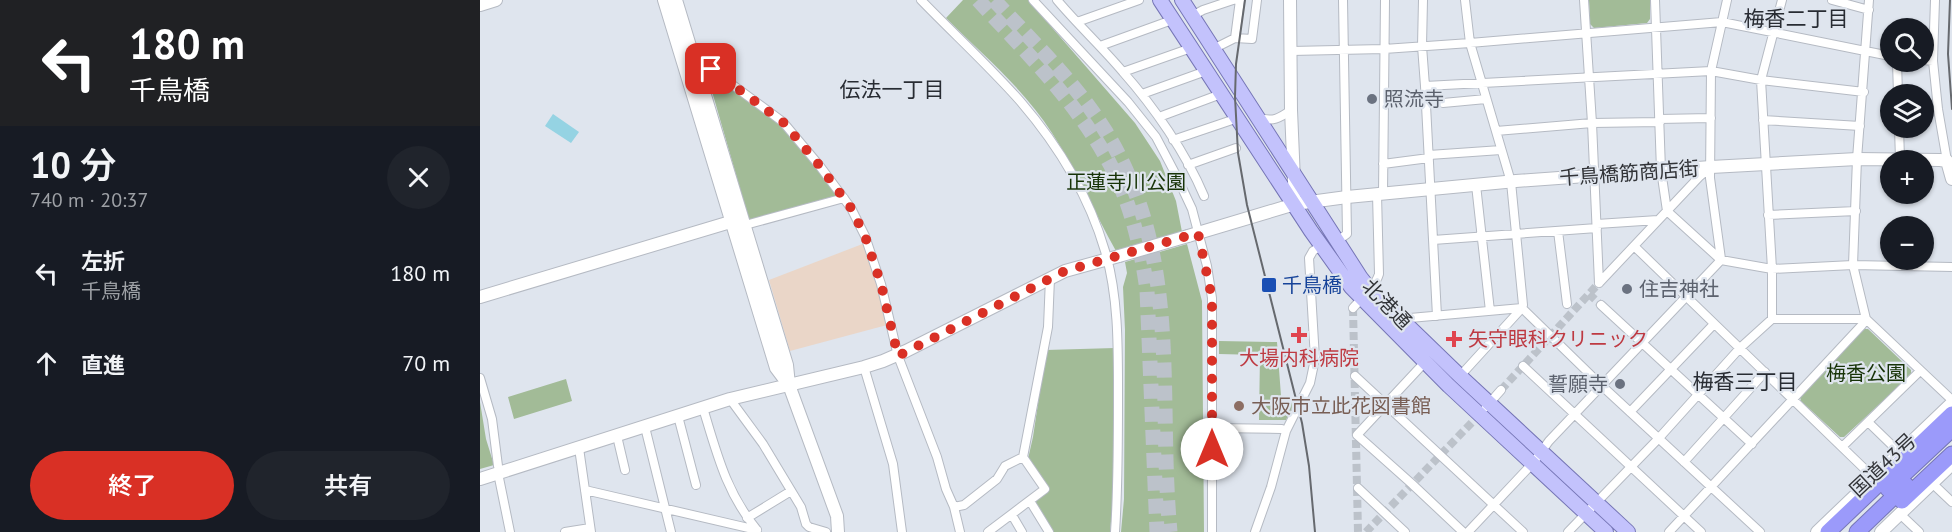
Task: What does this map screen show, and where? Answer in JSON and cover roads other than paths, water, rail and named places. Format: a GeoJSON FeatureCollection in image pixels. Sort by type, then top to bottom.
{"type":"FeatureCollection","features":[{"type":"Feature","properties":{"kind":"highway"},"geometry":{"type":"LineString","coordinates":[[1828,532],[1952,414]]}},
{"type":"Feature","properties":{"kind":"highway","name":"国道43号"},"geometry":{"type":"LineString","coordinates":[[1842,532],[1952,429]]}},
{"type":"Feature","properties":{"kind":"highway","name":"国道43号"},"geometry":{"type":"LineString","coordinates":[[1857,532],[1952,442]]}},
{"type":"Feature","properties":{"kind":"highway"},"geometry":{"type":"LineString","coordinates":[[1869,532],[1952,454]]}},
{"type":"Feature","properties":{"kind":"main road","name":"北港通"},"geometry":{"type":"LineString","coordinates":[[1160,0],[1322,245],[1361,299],[1606,532]]}},
{"type":"Feature","properties":{"kind":"main road","name":"北港通"},"geometry":{"type":"LineString","coordinates":[[1182,0],[1337,241],[1361,299],[1405,324],[1628,532]]}},
{"type":"Feature","properties":{"kind":"street"},"geometry":{"type":"LineString","coordinates":[[480,5],[496,0]]}},
{"type":"Feature","properties":{"kind":"street"},"geometry":{"type":"LineString","coordinates":[[664,0],[741,222]]}},
{"type":"Feature","properties":{"kind":"street"},"geometry":{"type":"LineString","coordinates":[[676,0],[741,222],[776,368],[789,385],[837,516],[838,532]]}},
{"type":"Feature","properties":{"kind":"street"},"geometry":{"type":"LineString","coordinates":[[921,0],[1020,101],[1041,128],[1066,164],[1113,258],[1118,347],[1118,490],[1115,532]]}},
{"type":"Feature","properties":{"kind":"street"},"geometry":{"type":"LineString","coordinates":[[1033,0],[1128,102],[1156,137],[1191,209],[1193,234],[1212,298],[1212,532]]}},
{"type":"Feature","properties":{"kind":"street"},"geometry":{"type":"LineString","coordinates":[[1077,22],[1139,0]]}},
{"type":"Feature","properties":{"kind":"street"},"geometry":{"type":"LineString","coordinates":[[1192,16],[1233,0]]}},
{"type":"Feature","properties":{"kind":"street"},"geometry":{"type":"LineString","coordinates":[[1235,38],[1240,0]]}},
{"type":"Feature","properties":{"kind":"street"},"geometry":{"type":"LineString","coordinates":[[1213,49],[1235,38],[1252,39],[1257,0]]}},
{"type":"Feature","properties":{"kind":"street"},"geometry":{"type":"LineString","coordinates":[[1290,0],[1295,204]]}},
{"type":"Feature","properties":{"kind":"street"},"geometry":{"type":"LineString","coordinates":[[1337,241],[1347,234],[1343,0]]}},
{"type":"Feature","properties":{"kind":"street"},"geometry":{"type":"LineString","coordinates":[[1361,299],[1377,280],[1379,274],[1385,0]]}},
{"type":"Feature","properties":{"kind":"street"},"geometry":{"type":"LineString","coordinates":[[1423,0],[1422,46],[1437,316]]}},
{"type":"Feature","properties":{"kind":"street"},"geometry":{"type":"LineString","coordinates":[[1465,0],[1470,43],[1511,182],[1522,308],[1602,386],[1760,532]]}},
{"type":"Feature","properties":{"kind":"street"},"geometry":{"type":"LineString","coordinates":[[1584,0],[1599,283],[1698,177],[1711,167]]}},
{"type":"Feature","properties":{"kind":"street"},"geometry":{"type":"LineString","coordinates":[[1655,0],[1661,170],[1667,211],[1721,260],[1772,269],[1853,265],[1952,267]]}},
{"type":"Feature","properties":{"kind":"street"},"geometry":{"type":"LineString","coordinates":[[1721,260],[1710,178],[1711,71],[1727,0]]}},
{"type":"Feature","properties":{"kind":"street"},"geometry":{"type":"LineString","coordinates":[[1772,319],[1772,269],[1761,80],[1782,0]]}},
{"type":"Feature","properties":{"kind":"street"},"geometry":{"type":"LineString","coordinates":[[1832,0],[1869,10]]}},
{"type":"Feature","properties":{"kind":"street"},"geometry":{"type":"LineString","coordinates":[[1817,532],[1952,402],[1866,319],[1853,265],[1857,159],[1864,92],[1869,0]]}},
{"type":"Feature","properties":{"kind":"street"},"geometry":{"type":"LineString","coordinates":[[1934,30],[1935,0]]}},
{"type":"Feature","properties":{"kind":"street"},"geometry":{"type":"LineString","coordinates":[[1061,1],[1142,94],[1159,117],[1204,196]]}},
{"type":"Feature","properties":{"kind":"street"},"geometry":{"type":"LineString","coordinates":[[1100,46],[1172,20]]}},
{"type":"Feature","properties":{"kind":"street"},"geometry":{"type":"LineString","coordinates":[[1291,51],[1384,49],[1722,22],[1880,54]]}},
{"type":"Feature","properties":{"kind":"street"},"geometry":{"type":"LineString","coordinates":[[1123,72],[1191,48]]}},
{"type":"Feature","properties":{"kind":"street"},"geometry":{"type":"LineString","coordinates":[[698,72],[711,69],[783,122],[844,198],[856,217],[881,284],[898,356],[938,457],[960,532]]}},
{"type":"Feature","properties":{"kind":"street"},"geometry":{"type":"LineString","coordinates":[[1142,94],[1206,70]]}},
{"type":"Feature","properties":{"kind":"street"},"geometry":{"type":"LineString","coordinates":[[1425,86],[1711,71],[1761,80],[1864,92]]}},
{"type":"Feature","properties":{"kind":"street"},"geometry":{"type":"LineString","coordinates":[[1934,71],[1938,109],[1952,178]]}},
{"type":"Feature","properties":{"kind":"street"},"geometry":{"type":"LineString","coordinates":[[1159,117],[1221,94]]}},
{"type":"Feature","properties":{"kind":"street"},"geometry":{"type":"LineString","coordinates":[[1443,103],[1486,99]]}},
{"type":"Feature","properties":{"kind":"street"},"geometry":{"type":"LineString","coordinates":[[1255,116],[1274,120],[1291,110]]}},
{"type":"Feature","properties":{"kind":"street"},"geometry":{"type":"LineString","coordinates":[[1173,140],[1238,118]]}},
{"type":"Feature","properties":{"kind":"street"},"geometry":{"type":"LineString","coordinates":[[1496,131],[1592,123],[1711,118]]}},
{"type":"Feature","properties":{"kind":"street"},"geometry":{"type":"LineString","coordinates":[[1763,120],[1860,126]]}},
{"type":"Feature","properties":{"kind":"street"},"geometry":{"type":"LineString","coordinates":[[1188,165],[1236,148]]}},
{"type":"Feature","properties":{"kind":"street"},"geometry":{"type":"LineString","coordinates":[[1383,164],[1429,156],[1501,150]]}},
{"type":"Feature","properties":{"kind":"street","name":"千鳥橋筋商店街"},"geometry":{"type":"LineString","coordinates":[[1193,234],[1295,204],[1347,196],[1661,170],[1880,159]]}},
{"type":"Feature","properties":{"kind":"street","name":"千鳥橋筋商店街"},"geometry":{"type":"LineString","coordinates":[[1934,160],[1947,161]]}},
{"type":"Feature","properties":{"kind":"street"},"geometry":{"type":"LineString","coordinates":[[1476,185],[1490,311]]}},
{"type":"Feature","properties":{"kind":"street"},"geometry":{"type":"LineString","coordinates":[[480,297],[741,222],[844,198]]}},
{"type":"Feature","properties":{"kind":"street"},"geometry":{"type":"LineString","coordinates":[[1768,215],[1856,211]]}},
{"type":"Feature","properties":{"kind":"street"},"geometry":{"type":"LineString","coordinates":[[1433,240],[1558,231],[1658,220]]}},
{"type":"Feature","properties":{"kind":"street"},"geometry":{"type":"LineString","coordinates":[[1558,231],[1567,304]]}},
{"type":"Feature","properties":{"kind":"street"},"geometry":{"type":"LineString","coordinates":[[480,479],[498,470],[579,448],[729,399],[864,367],[898,356],[1065,271],[1193,234]]}},
{"type":"Feature","properties":{"kind":"street"},"geometry":{"type":"LineString","coordinates":[[1255,532],[1271,487],[1286,431],[1301,403],[1314,370],[1309,258],[1313,251],[1322,245]]}},
{"type":"Feature","properties":{"kind":"street"},"geometry":{"type":"LineString","coordinates":[[1634,246],[1874,478]]}},
{"type":"Feature","properties":{"kind":"street"},"geometry":{"type":"LineString","coordinates":[[1468,532],[1533,463],[1541,450],[1721,260]]}},
{"type":"Feature","properties":{"kind":"street"},"geometry":{"type":"LineString","coordinates":[[988,532],[1045,489],[1023,457],[1048,327],[1050,278]]}},
{"type":"Feature","properties":{"kind":"street"},"geometry":{"type":"LineString","coordinates":[[1601,305],[1752,444]]}},
{"type":"Feature","properties":{"kind":"street"},"geometry":{"type":"LineString","coordinates":[[1405,324],[1410,318],[1522,308]]}},
{"type":"Feature","properties":{"kind":"street"},"geometry":{"type":"LineString","coordinates":[[1460,376],[1522,308]]}},
{"type":"Feature","properties":{"kind":"street"},"geometry":{"type":"LineString","coordinates":[[1568,532],[1632,467],[1740,348],[1772,319],[1866,319]]}},
{"type":"Feature","properties":{"kind":"street"},"geometry":{"type":"LineString","coordinates":[[1669,532],[1866,319]]}},
{"type":"Feature","properties":{"kind":"street"},"geometry":{"type":"LineString","coordinates":[[1630,412],[1714,324]]}},
{"type":"Feature","properties":{"kind":"street"},"geometry":{"type":"LineString","coordinates":[[1425,362],[1356,435],[1463,532]]}},
{"type":"Feature","properties":{"kind":"street"},"geometry":{"type":"LineString","coordinates":[[1523,366],[1701,532]]}},
{"type":"Feature","properties":{"kind":"street"},"geometry":{"type":"LineString","coordinates":[[864,367],[893,464],[902,532]]}},
{"type":"Feature","properties":{"kind":"street"},"geometry":{"type":"LineString","coordinates":[[1842,447],[1920,371]]}},
{"type":"Feature","properties":{"kind":"street"},"geometry":{"type":"LineString","coordinates":[[1684,462],[1765,372]]}},
{"type":"Feature","properties":{"kind":"street"},"geometry":{"type":"LineString","coordinates":[[1355,376],[1523,532]]}},
{"type":"Feature","properties":{"kind":"street"},"geometry":{"type":"LineString","coordinates":[[480,378],[492,419],[498,470],[510,532]]}},
{"type":"Feature","properties":{"kind":"street"},"geometry":{"type":"LineString","coordinates":[[1480,414],[1501,390]]}},
{"type":"Feature","properties":{"kind":"street"},"geometry":{"type":"LineString","coordinates":[[729,399],[763,444],[801,507],[806,524],[826,532]]}},
{"type":"Feature","properties":{"kind":"street"},"geometry":{"type":"LineString","coordinates":[[703,408],[725,480],[747,518],[758,531]]}},
{"type":"Feature","properties":{"kind":"street"},"geometry":{"type":"LineString","coordinates":[[678,416],[696,485]]}},
{"type":"Feature","properties":{"kind":"street"},"geometry":{"type":"LineString","coordinates":[[1868,422],[1900,453]]}},
{"type":"Feature","properties":{"kind":"street"},"geometry":{"type":"LineString","coordinates":[[645,427],[671,532]]}},
{"type":"Feature","properties":{"kind":"street"},"geometry":{"type":"LineString","coordinates":[[1212,428],[1282,429],[1286,431]]}},
{"type":"Feature","properties":{"kind":"street"},"geometry":{"type":"LineString","coordinates":[[617,436],[625,470]]}},
{"type":"Feature","properties":{"kind":"street"},"geometry":{"type":"LineString","coordinates":[[566,532],[591,530],[579,448]]}},
{"type":"Feature","properties":{"kind":"street"},"geometry":{"type":"LineString","coordinates":[[954,507],[964,505],[997,480],[1005,466],[1023,457]]}},
{"type":"Feature","properties":{"kind":"street"},"geometry":{"type":"LineString","coordinates":[[1881,532],[1952,464]]}},
{"type":"Feature","properties":{"kind":"street"},"geometry":{"type":"LineString","coordinates":[[1932,483],[1952,502]]}},
{"type":"Feature","properties":{"kind":"street"},"geometry":{"type":"LineString","coordinates":[[1358,488],[1405,532]]}},
{"type":"Feature","properties":{"kind":"street"},"geometry":{"type":"LineString","coordinates":[[585,490],[758,531]]}},
{"type":"Feature","properties":{"kind":"street"},"geometry":{"type":"LineString","coordinates":[[747,518],[791,491]]}},
{"type":"Feature","properties":{"kind":"street"},"geometry":{"type":"LineString","coordinates":[[1030,501],[1049,532]]}},
{"type":"Feature","properties":{"kind":"street"},"geometry":{"type":"LineString","coordinates":[[1900,514],[1919,532]]}},
{"type":"Feature","properties":{"kind":"street"},"geometry":{"type":"LineString","coordinates":[[1012,515],[1022,532]]}},
{"type":"Feature","properties":{"kind":"water"},"geometry":{"type":"Polygon","coordinates":[[[553,114],[579,132],[571,143],[545,126],[553,114]]]}},
{"type":"Feature","properties":{"kind":"tunnel"},"geometry":{"type":"LineString","coordinates":[[978,0],[1032,58],[1082,119],[1110,164],[1124,194],[1142,258],[1147,290],[1157,532]]}},
{"type":"Feature","properties":{"kind":"tunnel"},"geometry":{"type":"LineString","coordinates":[[994,0],[1053,63],[1094,114],[1106,132],[1130,180],[1147,228],[1157,277],[1162,327],[1170,532]]}},
{"type":"Feature","properties":{"kind":"tunnel"},"geometry":{"type":"LineString","coordinates":[[1501,390],[1599,283]]}},
{"type":"Feature","properties":{"kind":"tunnel"},"geometry":{"type":"LineString","coordinates":[[1589,294],[1601,305]]}},
{"type":"Feature","properties":{"kind":"tunnel"},"geometry":{"type":"LineString","coordinates":[[1353,308],[1358,532]]}},
{"type":"Feature","properties":{"kind":"tunnel"},"geometry":{"type":"LineString","coordinates":[[1366,532],[1480,414]]}},
{"type":"Feature","properties":{"kind":"railway"},"geometry":{"type":"LineString","coordinates":[[1245,0],[1236,64],[1238,153],[1247,205],[1302,423],[1309,466],[1315,532]]}},
{"type":"Feature","properties":{"kind":"railway"},"geometry":{"type":"LineString","coordinates":[[1950,0],[1948,54],[1952,109]]}},
{"type":"Feature","properties":{"kind":"place","name":"照流寺"},"geometry":{"type":"Point","coordinates":[1372,99]}},
{"type":"Feature","properties":{"kind":"place","name":"千鳥橋"},"geometry":{"type":"Point","coordinates":[1269,285]}},
{"type":"Feature","properties":{"kind":"place","name":"住吉神社"},"geometry":{"type":"Point","coordinates":[1627,289]}},
{"type":"Feature","properties":{"kind":"place","name":"大場内科病院"},"geometry":{"type":"Point","coordinates":[1299,335]}},
{"type":"Feature","properties":{"kind":"place","name":"矢守眼科クリニック"},"geometry":{"type":"Point","coordinates":[1454,339]}},
{"type":"Feature","properties":{"kind":"place","name":"誓願寺"},"geometry":{"type":"Point","coordinates":[1620,384]}},
{"type":"Feature","properties":{"kind":"place","name":"大阪市立此花図書館"},"geometry":{"type":"Point","coordinates":[1239,406]}},
{"type":"Feature","properties":{"kind":"district","name":"梅香二丁目"},"geometry":{"type":"Point","coordinates":[1796,18]}},
{"type":"Feature","properties":{"kind":"district","name":"伝法一丁目"},"geometry":{"type":"Point","coordinates":[892,89]}},
{"type":"Feature","properties":{"kind":"district","name":"梅香三丁目"},"geometry":{"type":"Point","coordinates":[1745,381]}},
{"type":"Feature","properties":{"kind":"park label","name":"正蓮寺川公園"},"geometry":{"type":"Point","coordinates":[1126,182]}},
{"type":"Feature","properties":{"kind":"park label","name":"梅香公園"},"geometry":{"type":"Point","coordinates":[1866,373]}}]}
